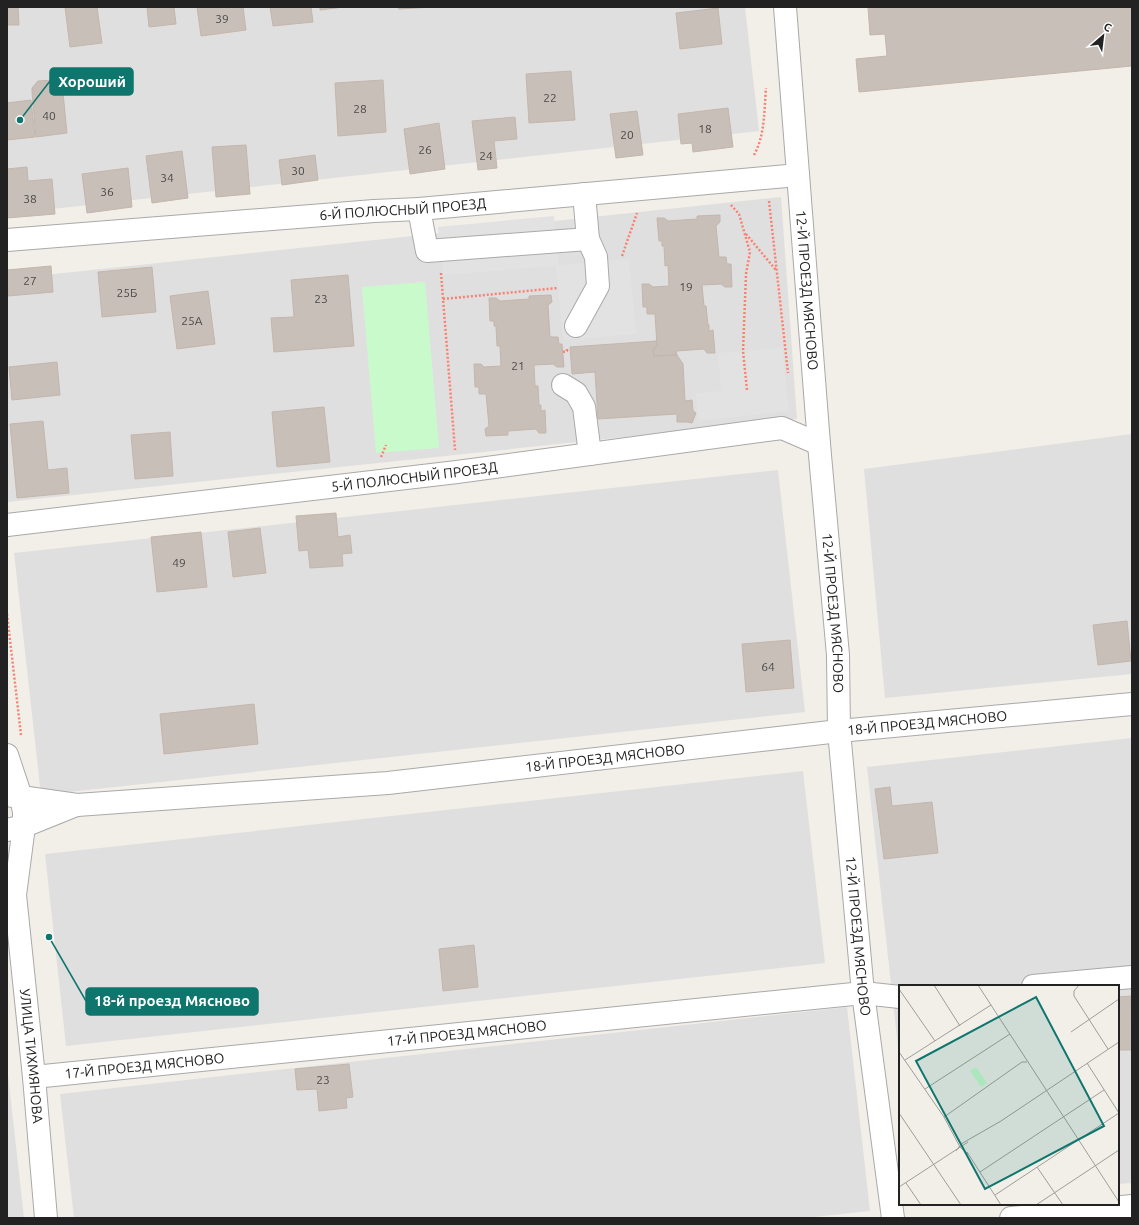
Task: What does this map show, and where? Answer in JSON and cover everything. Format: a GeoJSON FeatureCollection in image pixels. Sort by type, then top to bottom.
{"type":"FeatureCollection","features":[{"type":"Feature","properties":{"kind":"street","name":"12-Й ПРОЕЗД МЯСНОВО"},"geometry":{"type":"LineString","coordinates":[[785,7],[819,444],[838,655],[839,731],[863,993],[893,1218]]}},
{"type":"Feature","properties":{"kind":"street","name":"6-Й ПОЛЮСНЫЙ ПРОЕЗД"},"geometry":{"type":"LineString","coordinates":[[7,240],[358,212],[419,209],[798,175]]}},
{"type":"Feature","properties":{"kind":"street"},"geometry":{"type":"LineString","coordinates":[[576,326],[598,286],[596,257],[588,239],[584,194]]}},
{"type":"Feature","properties":{"kind":"street"},"geometry":{"type":"LineString","coordinates":[[419,209],[427,251],[588,239]]}},
{"type":"Feature","properties":{"kind":"street"},"geometry":{"type":"LineString","coordinates":[[563,385],[576,392],[584,406],[590,454]]}},
{"type":"Feature","properties":{"kind":"street","name":"5-Й ПОЛЮСНЫЙ ПРОЕЗД"},"geometry":{"type":"LineString","coordinates":[[7,525],[457,472],[782,428],[819,444]]}},
{"type":"Feature","properties":{"kind":"street","name":"18-Й ПРОЕЗД МЯСНОВО"},"geometry":{"type":"LineString","coordinates":[[14,796],[77,805],[388,783],[839,731],[1132,704]]}},
{"type":"Feature","properties":{"kind":"street","name":"УЛИЦА ТИХМЯНОВА"},"geometry":{"type":"LineString","coordinates":[[14,749],[14,796],[24,812],[15,828],[11,886],[34,1077],[46,1218]]}},
{"type":"Feature","properties":{"kind":"street","name":"18-Й ПРОЕЗД МЯСНОВО"},"geometry":{"type":"LineString","coordinates":[[15,828],[77,805]]}},
{"type":"Feature","properties":{"kind":"street"},"geometry":{"type":"LineString","coordinates":[[1044,985],[1132,977]]}},
{"type":"Feature","properties":{"kind":"street","name":"17-Й ПРОЕЗД МЯСНОВО"},"geometry":{"type":"LineString","coordinates":[[34,1077],[863,993],[899,997]]}},
{"type":"Feature","properties":{"kind":"street"},"geometry":{"type":"LineString","coordinates":[[1011,1218],[1132,1206]]}},
{"type":"Feature","properties":{"kind":"path"},"geometry":{"type":"LineString","coordinates":[[740,180],[758,148],[763,130],[766,82]]}},
{"type":"Feature","properties":{"kind":"path"},"geometry":{"type":"LineString","coordinates":[[768,200],[788,375]]}},
{"type":"Feature","properties":{"kind":"path"},"geometry":{"type":"LineString","coordinates":[[730,204],[739,214],[750,252],[746,274],[743,351],[747,390]]}},
{"type":"Feature","properties":{"kind":"path"},"geometry":{"type":"LineString","coordinates":[[622,256],[640,208]]}},
{"type":"Feature","properties":{"kind":"path"},"geometry":{"type":"LineString","coordinates":[[744,232],[776,270]]}},
{"type":"Feature","properties":{"kind":"path"},"geometry":{"type":"LineString","coordinates":[[439,250],[457,472]]}},
{"type":"Feature","properties":{"kind":"path"},"geometry":{"type":"LineString","coordinates":[[443,300],[558,288]]}},
{"type":"Feature","properties":{"kind":"path"},"geometry":{"type":"LineString","coordinates":[[7,614],[14,749]]}},
{"type":"Feature","properties":{"kind":"shaded area"},"geometry":{"type":"Polygon","coordinates":[[[745,7],[759,131],[7,214],[7,8],[745,7]]]}},
{"type":"Feature","properties":{"kind":"shaded area"},"geometry":{"type":"Polygon","coordinates":[[[781,197],[797,419],[7,502],[7,279],[781,197]]]}},
{"type":"Feature","properties":{"kind":"shaded area"},"geometry":{"type":"Polygon","coordinates":[[[554,216],[559,265],[629,259],[636,334],[563,340],[556,266],[443,275],[438,227],[554,216]]]}},
{"type":"Feature","properties":{"kind":"shaded area"},"geometry":{"type":"Polygon","coordinates":[[[782,348],[789,411],[698,421],[696,393],[721,391],[718,353],[782,348]]]}},
{"type":"Feature","properties":{"kind":"shaded area"},"geometry":{"type":"Polygon","coordinates":[[[1132,434],[1132,674],[885,698],[864,469],[1132,434]]]}},
{"type":"Feature","properties":{"kind":"shaded area"},"geometry":{"type":"Polygon","coordinates":[[[778,470],[805,712],[41,795],[14,553],[778,470]]]}},
{"type":"Feature","properties":{"kind":"shaded area"},"geometry":{"type":"Polygon","coordinates":[[[1132,738],[1132,1183],[1119,1184],[1119,985],[899,985],[899,1056],[867,767],[1132,738]]]}},
{"type":"Feature","properties":{"kind":"shaded area"},"geometry":{"type":"Polygon","coordinates":[[[803,771],[825,963],[66,1046],[45,854],[803,771]]]}},
{"type":"Feature","properties":{"kind":"shaded area"},"geometry":{"type":"Polygon","coordinates":[[[847,1007],[870,1211],[805,1218],[74,1218],[60,1094],[847,1007]]]}},
{"type":"Feature","properties":{"kind":"shaded area"},"geometry":{"type":"Polygon","coordinates":[[[7,1066],[24,1218],[7,1218],[7,1066]]]}},
{"type":"Feature","properties":{"kind":"green space"},"geometry":{"type":"Polygon","coordinates":[[[425,282],[439,448],[376,453],[362,287],[425,282]]]}},
{"type":"Feature","properties":{"kind":"building"},"geometry":{"type":"Polygon","coordinates":[[[7,7],[18,7],[19,25],[7,25],[7,7]]]}},
{"type":"Feature","properties":{"kind":"building"},"geometry":{"type":"Polygon","coordinates":[[[65,7],[97,7],[102,43],[70,47],[65,7]]]}},
{"type":"Feature","properties":{"kind":"building"},"geometry":{"type":"Polygon","coordinates":[[[147,7],[174,7],[176,24],[149,27],[147,7]]]}},
{"type":"Feature","properties":{"kind":"building"},"geometry":{"type":"Polygon","coordinates":[[[197,7],[243,7],[246,30],[201,36],[197,7]]]}},
{"type":"Feature","properties":{"kind":"building"},"geometry":{"type":"Polygon","coordinates":[[[270,7],[311,7],[313,22],[273,26],[270,7]]]}},
{"type":"Feature","properties":{"kind":"building"},"geometry":{"type":"Polygon","coordinates":[[[320,7],[344,7],[320,10],[320,7]]]}},
{"type":"Feature","properties":{"kind":"building"},"geometry":{"type":"Polygon","coordinates":[[[398,7],[433,7],[399,9],[398,7]]]}},
{"type":"Feature","properties":{"kind":"building"},"geometry":{"type":"Polygon","coordinates":[[[868,7],[1132,7],[1132,66],[859,92],[856,59],[887,56],[885,34],[870,35],[868,7]]]}},
{"type":"Feature","properties":{"kind":"building"},"geometry":{"type":"Polygon","coordinates":[[[718,8],[722,44],[680,49],[676,13],[718,8]]]}},
{"type":"Feature","properties":{"kind":"building"},"geometry":{"type":"Polygon","coordinates":[[[571,71],[575,120],[529,123],[526,74],[571,71]]]}},
{"type":"Feature","properties":{"kind":"building"},"geometry":{"type":"Polygon","coordinates":[[[53,80],[59,85],[63,93],[67,133],[36,137],[32,88],[38,81],[53,80]]]}},
{"type":"Feature","properties":{"kind":"building"},"geometry":{"type":"Polygon","coordinates":[[[383,80],[386,132],[338,136],[335,83],[383,80]]]}},
{"type":"Feature","properties":{"kind":"building"},"geometry":{"type":"Polygon","coordinates":[[[31,100],[35,137],[7,140],[7,103],[31,100]]]}},
{"type":"Feature","properties":{"kind":"building"},"geometry":{"type":"Polygon","coordinates":[[[728,108],[733,147],[693,152],[692,143],[681,144],[678,114],[728,108]]]}},
{"type":"Feature","properties":{"kind":"building"},"geometry":{"type":"Polygon","coordinates":[[[637,111],[643,155],[616,158],[610,114],[637,111]]]}},
{"type":"Feature","properties":{"kind":"building"},"geometry":{"type":"Polygon","coordinates":[[[515,117],[517,139],[494,141],[497,168],[478,170],[472,121],[515,117]]]}},
{"type":"Feature","properties":{"kind":"building"},"geometry":{"type":"Polygon","coordinates":[[[439,123],[445,169],[410,174],[404,129],[439,123]]]}},
{"type":"Feature","properties":{"kind":"building"},"geometry":{"type":"Polygon","coordinates":[[[246,145],[250,194],[216,197],[212,147],[246,145]]]}},
{"type":"Feature","properties":{"kind":"building"},"geometry":{"type":"Polygon","coordinates":[[[182,151],[188,198],[152,203],[146,156],[182,151]]]}},
{"type":"Feature","properties":{"kind":"building"},"geometry":{"type":"Polygon","coordinates":[[[315,155],[318,180],[282,185],[279,160],[315,155]]]}},
{"type":"Feature","properties":{"kind":"building"},"geometry":{"type":"Polygon","coordinates":[[[27,167],[28,181],[52,179],[55,214],[7,218],[7,169],[27,167]]]}},
{"type":"Feature","properties":{"kind":"building"},"geometry":{"type":"Polygon","coordinates":[[[128,168],[132,207],[87,213],[82,174],[128,168]]]}},
{"type":"Feature","properties":{"kind":"building"},"geometry":{"type":"Polygon","coordinates":[[[720,215],[720,222],[716,226],[719,257],[726,257],[727,264],[731,264],[732,287],[725,287],[721,284],[702,285],[709,331],[713,330],[715,353],[707,353],[704,349],[676,351],[677,355],[654,356],[653,349],[657,346],[655,314],[647,314],[647,307],[643,307],[642,284],[649,284],[653,287],[669,286],[668,265],[665,266],[664,246],[662,246],[662,241],[659,241],[657,218],[664,218],[668,221],[697,219],[697,216],[720,215]]]}},
{"type":"Feature","properties":{"kind":"building"},"geometry":{"type":"Polygon","coordinates":[[[51,266],[53,292],[8,296],[7,270],[51,266]]]}},
{"type":"Feature","properties":{"kind":"building"},"geometry":{"type":"Polygon","coordinates":[[[152,267],[156,312],[102,317],[98,272],[152,267]]]}},
{"type":"Feature","properties":{"kind":"building"},"geometry":{"type":"Polygon","coordinates":[[[348,275],[354,346],[274,352],[271,318],[294,317],[291,280],[348,275]]]}},
{"type":"Feature","properties":{"kind":"building"},"geometry":{"type":"Polygon","coordinates":[[[208,291],[215,344],[177,349],[170,296],[208,291]]]}},
{"type":"Feature","properties":{"kind":"building"},"geometry":{"type":"Polygon","coordinates":[[[551,295],[552,302],[548,305],[550,337],[558,337],[559,344],[562,344],[564,367],[557,367],[553,364],[534,365],[535,386],[538,386],[539,405],[541,405],[541,411],[545,410],[546,433],[539,433],[536,429],[508,431],[508,435],[486,436],[485,429],[489,426],[486,394],[479,394],[479,387],[475,387],[474,364],[481,364],[484,367],[501,366],[500,346],[497,346],[496,326],[494,326],[494,321],[490,321],[489,298],[496,298],[500,301],[529,299],[529,296],[551,295]]]}},
{"type":"Feature","properties":{"kind":"building"},"geometry":{"type":"Polygon","coordinates":[[[656,341],[657,346],[653,349],[654,356],[677,355],[683,364],[685,401],[692,400],[693,411],[696,413],[692,423],[677,422],[677,414],[598,419],[595,372],[572,374],[570,347],[656,341]]]}},
{"type":"Feature","properties":{"kind":"building"},"geometry":{"type":"Polygon","coordinates":[[[57,362],[60,395],[12,400],[9,367],[57,362]]]}},
{"type":"Feature","properties":{"kind":"building"},"geometry":{"type":"Polygon","coordinates":[[[324,407],[330,462],[277,467],[272,412],[324,407]]]}},
{"type":"Feature","properties":{"kind":"building"},"geometry":{"type":"Polygon","coordinates":[[[43,421],[48,470],[67,468],[69,493],[17,498],[10,424],[43,421]]]}},
{"type":"Feature","properties":{"kind":"building"},"geometry":{"type":"Polygon","coordinates":[[[170,432],[173,476],[135,479],[131,435],[170,432]]]}},
{"type":"Feature","properties":{"kind":"building"},"geometry":{"type":"Polygon","coordinates":[[[336,513],[338,537],[350,535],[352,553],[342,554],[343,566],[310,568],[308,550],[299,551],[296,516],[336,513]]]}},
{"type":"Feature","properties":{"kind":"building"},"geometry":{"type":"Polygon","coordinates":[[[260,528],[266,573],[233,577],[228,532],[260,528]]]}},
{"type":"Feature","properties":{"kind":"building"},"geometry":{"type":"Polygon","coordinates":[[[201,532],[207,587],[157,592],[151,537],[201,532]]]}},
{"type":"Feature","properties":{"kind":"building"},"geometry":{"type":"Polygon","coordinates":[[[1127,621],[1131,661],[1098,665],[1093,625],[1127,621]]]}},
{"type":"Feature","properties":{"kind":"building"},"geometry":{"type":"Polygon","coordinates":[[[790,640],[794,688],[746,692],[742,644],[790,640]]]}},
{"type":"Feature","properties":{"kind":"building"},"geometry":{"type":"Polygon","coordinates":[[[254,704],[258,744],[164,754],[160,714],[254,704]]]}},
{"type":"Feature","properties":{"kind":"building"},"geometry":{"type":"Polygon","coordinates":[[[890,787],[892,806],[932,802],[938,853],[884,859],[875,789],[890,787]]]}},
{"type":"Feature","properties":{"kind":"building"},"geometry":{"type":"Polygon","coordinates":[[[474,945],[478,987],[443,991],[439,949],[474,945]]]}},
{"type":"Feature","properties":{"kind":"building"},"geometry":{"type":"Polygon","coordinates":[[[1131,996],[1132,1050],[1119,1050],[1119,997],[1131,996]]]}},
{"type":"Feature","properties":{"kind":"building"},"geometry":{"type":"Polygon","coordinates":[[[349,1064],[353,1097],[346,1098],[347,1108],[319,1111],[317,1089],[297,1090],[295,1069],[349,1064]]]}},
{"type":"Feature","properties":{"kind":"place","name":"Хороший"},"geometry":{"type":"Point","coordinates":[20,120]}},
{"type":"Feature","properties":{"kind":"place","name":"18-й проезд Мясново"},"geometry":{"type":"Point","coordinates":[49,937]}}]}
